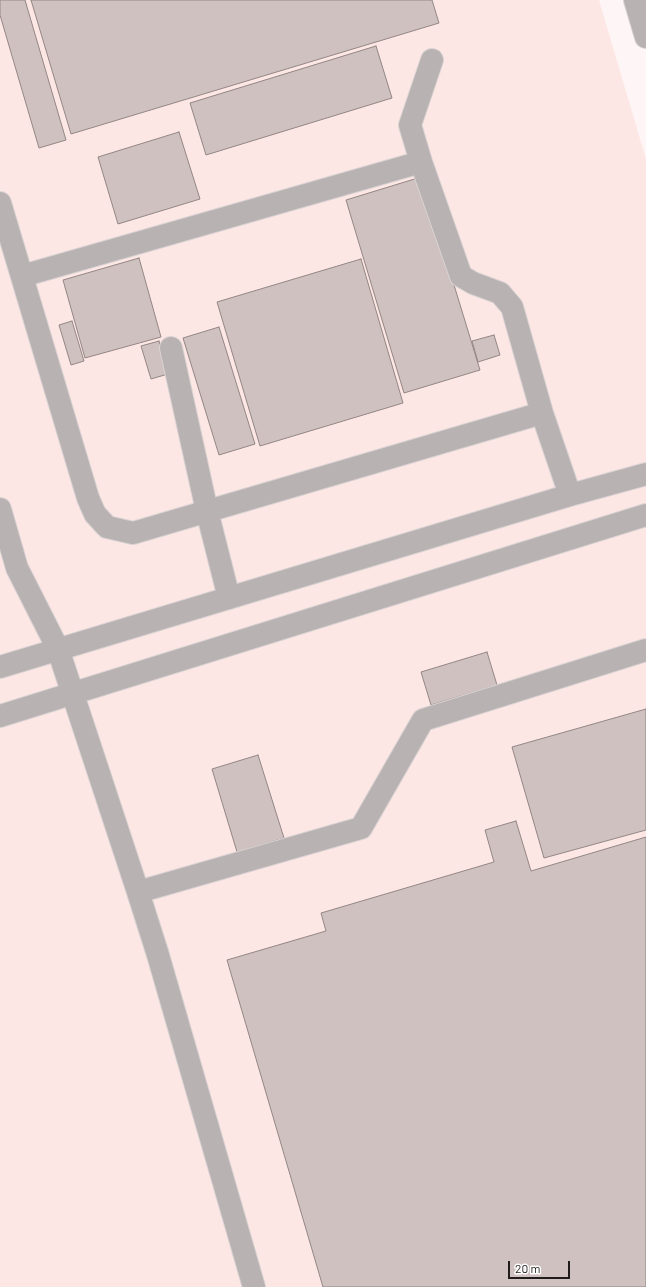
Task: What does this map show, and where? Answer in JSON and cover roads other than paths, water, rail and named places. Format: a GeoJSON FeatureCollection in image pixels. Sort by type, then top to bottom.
{"type":"FeatureCollection","features":[{"type":"Feature","properties":{"kind":"street"},"geometry":{"type":"LineString","coordinates":[[635,0],[646,37]]}},
{"type":"Feature","properties":{"kind":"street"},"geometry":{"type":"LineString","coordinates":[[432,60],[410,125],[421,162],[461,276],[473,283],[500,293],[512,307],[542,413],[570,495]]}},
{"type":"Feature","properties":{"kind":"street"},"geometry":{"type":"LineString","coordinates":[[22,276],[421,162]]}},
{"type":"Feature","properties":{"kind":"street"},"geometry":{"type":"LineString","coordinates":[[0,203],[88,498],[95,514],[107,527],[133,533],[542,413]]}},
{"type":"Feature","properties":{"kind":"street"},"geometry":{"type":"LineString","coordinates":[[171,348],[207,511],[229,598]]}},
{"type":"Feature","properties":{"kind":"street"},"geometry":{"type":"LineString","coordinates":[[0,667],[570,495],[646,474]]}},
{"type":"Feature","properties":{"kind":"street"},"geometry":{"type":"LineString","coordinates":[[0,509],[8,567],[58,649],[138,892],[158,955],[254,1287]]}},
{"type":"Feature","properties":{"kind":"street"},"geometry":{"type":"LineString","coordinates":[[0,716],[646,515]]}},
{"type":"Feature","properties":{"kind":"street"},"geometry":{"type":"LineString","coordinates":[[138,892],[361,828],[423,720],[646,650]]}}]}
